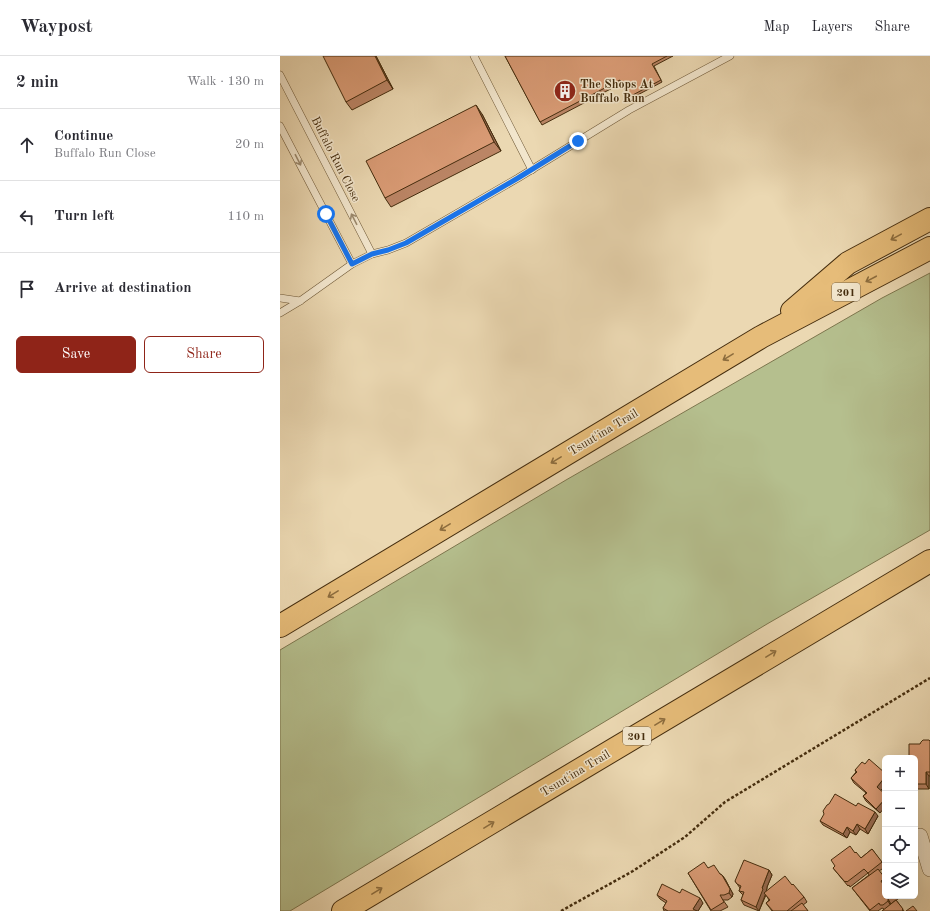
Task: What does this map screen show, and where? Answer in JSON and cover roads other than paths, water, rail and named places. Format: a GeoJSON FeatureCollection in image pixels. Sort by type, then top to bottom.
{"type":"FeatureCollection","features":[{"type":"Feature","properties":{"kind":"highway"},"geometry":{"type":"LineString","coordinates":[[761,337],[848,263],[930,219]]}},
{"type":"Feature","properties":{"kind":"highway","name":"Tsuut'ina Trail"},"geometry":{"type":"LineString","coordinates":[[280,626],[761,337],[930,248]]}},
{"type":"Feature","properties":{"kind":"highway","name":"Tsuut'ina Trail"},"geometry":{"type":"LineString","coordinates":[[343,911],[527,802],[806,633],[930,561]]}},
{"type":"Feature","properties":{"kind":"street"},"geometry":{"type":"LineString","coordinates":[[920,836],[930,869]]}},
{"type":"Feature","properties":{"kind":"lane"},"geometry":{"type":"LineString","coordinates":[[474,56],[532,170]]}},
{"type":"Feature","properties":{"kind":"lane"},"geometry":{"type":"LineString","coordinates":[[280,312],[300,301],[352,264],[372,254],[406,243],[532,170],[629,110],[730,56]]}},
{"type":"Feature","properties":{"kind":"lane","name":"Buffalo Run Close"},"geometry":{"type":"LineString","coordinates":[[280,75],[372,254]]}},
{"type":"Feature","properties":{"kind":"lane"},"geometry":{"type":"LineString","coordinates":[[280,126],[352,264]]}},
{"type":"Feature","properties":{"kind":"lane"},"geometry":{"type":"LineString","coordinates":[[280,298],[300,301]]}},
{"type":"Feature","properties":{"kind":"place","name":"The Shops At Buffalo Run"},"geometry":{"type":"Point","coordinates":[565,91]}}]}
